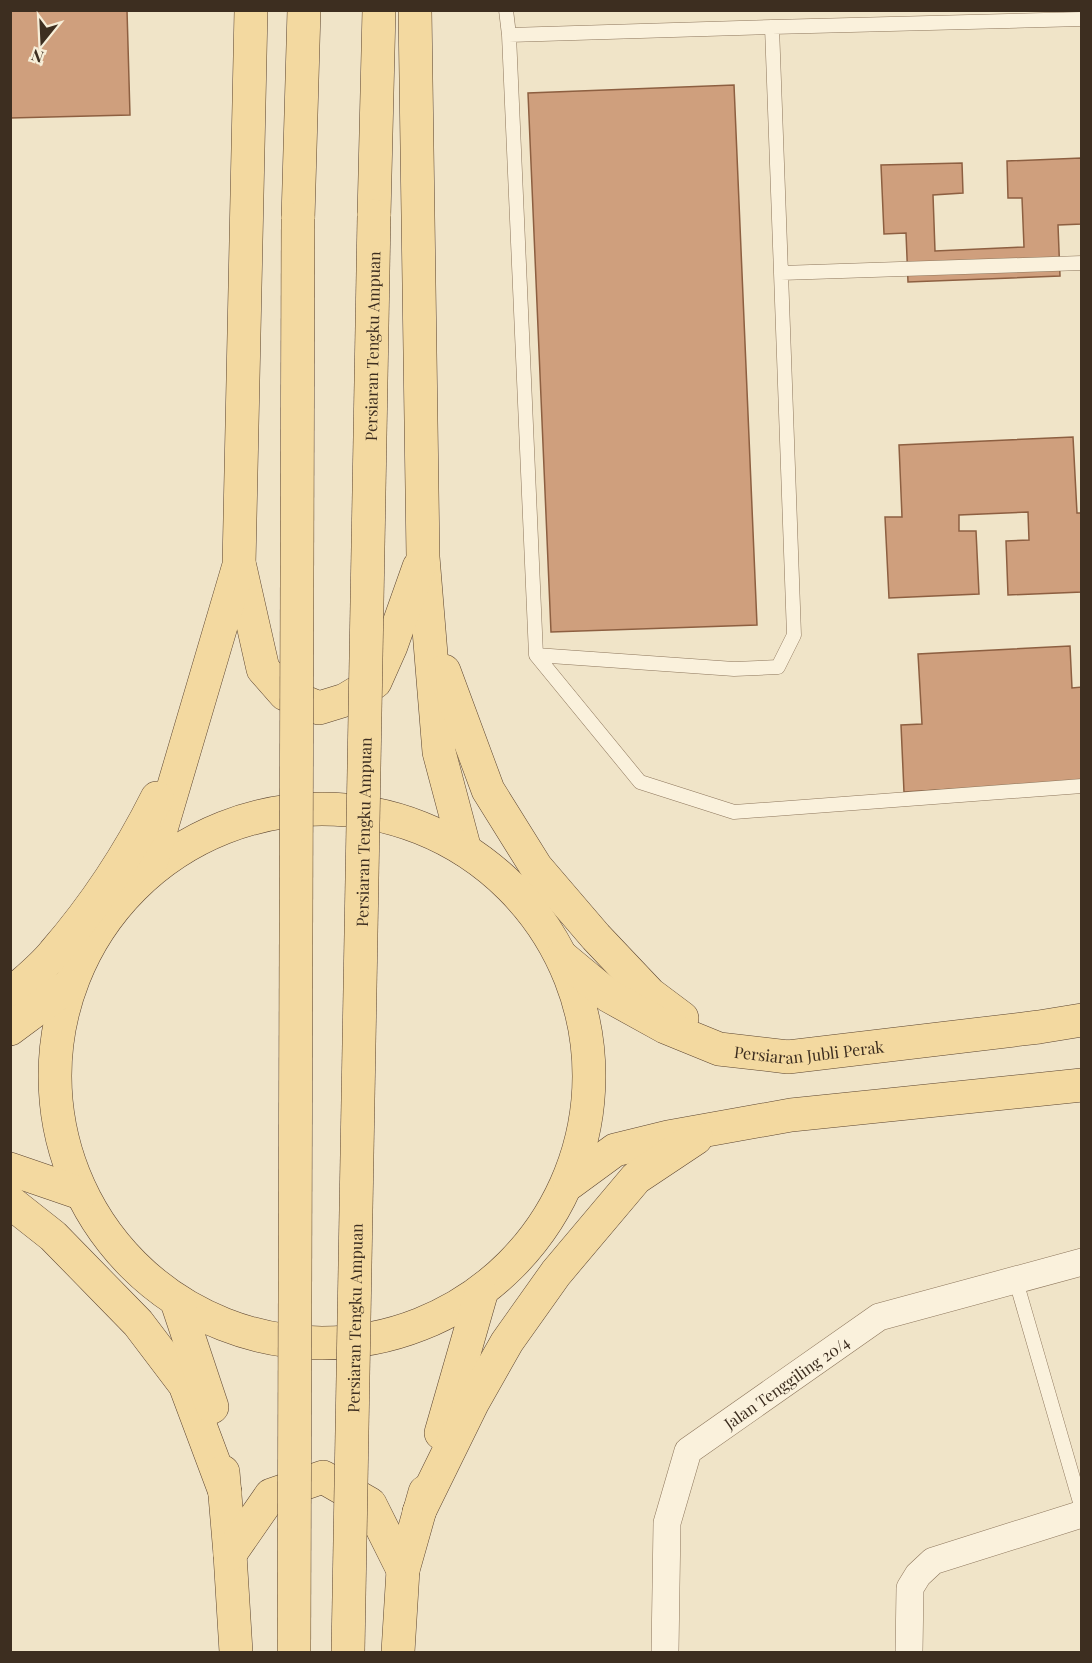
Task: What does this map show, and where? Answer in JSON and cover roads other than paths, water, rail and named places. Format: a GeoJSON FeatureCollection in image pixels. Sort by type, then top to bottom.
{"type":"FeatureCollection","features":[{"type":"Feature","properties":{"kind":"main road"},"geometry":{"type":"LineString","coordinates":[[251,10],[239,565],[263,669],[285,694],[319,708],[345,700],[375,682],[391,646],[423,557]]}},
{"type":"Feature","properties":{"kind":"main road"},"geometry":{"type":"LineString","coordinates":[[294,1653],[298,219],[304,10]]}},
{"type":"Feature","properties":{"kind":"main road","name":"Persiaran Tengku Ampuan"},"geometry":{"type":"LineString","coordinates":[[348,1653],[379,10]]}},
{"type":"Feature","properties":{"kind":"main road"},"geometry":{"type":"LineString","coordinates":[[415,10],[423,557],[440,752],[465,850]]}},
{"type":"Feature","properties":{"kind":"main road"},"geometry":{"type":"LineString","coordinates":[[149,870],[239,565]]}},
{"type":"Feature","properties":{"kind":"main road"},"geometry":{"type":"LineString","coordinates":[[430,634],[488,790],[536,867],[596,937],[650,994],[690,1024],[747,1052]]}},
{"type":"Feature","properties":{"kind":"main road"},"geometry":{"type":"LineString","coordinates":[[10,995],[53,955],[105,885],[148,816],[191,727]]}},
{"type":"Feature","properties":{"kind":"main road"},"geometry":{"type":"LineString","coordinates":[[304,809],[388,817],[465,850],[521,897],[562,957],[587,1030],[590,1108],[570,1183],[533,1244],[481,1293],[409,1330],[330,1344],[250,1334],[177,1302],[121,1254],[80,1192],[57,1125],[53,1055],[68,986],[88,943],[115,903],[149,870],[222,827],[304,809]]}},
{"type":"Feature","properties":{"kind":"main road","name":"Persiaran Jubli Perak"},"geometry":{"type":"LineString","coordinates":[[562,957],[609,996],[665,1027],[719,1049],[789,1057],[1082,1020]]}},
{"type":"Feature","properties":{"kind":"main road"},"geometry":{"type":"LineString","coordinates":[[10,1029],[68,986]]}},
{"type":"Feature","properties":{"kind":"main road"},"geometry":{"type":"LineString","coordinates":[[570,1183],[615,1150],[668,1137],[791,1114],[1082,1085]]}},
{"type":"Feature","properties":{"kind":"main road"},"geometry":{"type":"LineString","coordinates":[[419,1512],[473,1402],[507,1342],[555,1273],[636,1178],[708,1130]]}},
{"type":"Feature","properties":{"kind":"main road"},"geometry":{"type":"LineString","coordinates":[[10,1169],[80,1192]]}},
{"type":"Feature","properties":{"kind":"main road"},"geometry":{"type":"LineString","coordinates":[[10,1202],[53,1236],[138,1323],[184,1385],[225,1492]]}},
{"type":"Feature","properties":{"kind":"main road"},"geometry":{"type":"LineString","coordinates":[[398,1653],[403,1570],[481,1293]]}},
{"type":"Feature","properties":{"kind":"main road"},"geometry":{"type":"LineString","coordinates":[[177,1302],[218,1426],[230,1554],[236,1653]]}},
{"type":"Feature","properties":{"kind":"main road"},"geometry":{"type":"LineString","coordinates":[[230,1554],[271,1494],[323,1477],[370,1504],[403,1570]]}},
{"type":"Feature","properties":{"kind":"street","name":"Jalan Tenggiling 20/4"},"geometry":{"type":"LineString","coordinates":[[665,1653],[667,1523],[688,1451],[879,1317],[1082,1262]]}},
{"type":"Feature","properties":{"kind":"street"},"geometry":{"type":"LineString","coordinates":[[909,1653],[910,1588],[918,1575],[933,1561],[1082,1514]]}},
{"type":"Feature","properties":{"kind":"lane"},"geometry":{"type":"LineString","coordinates":[[506,10],[509,35],[536,655],[640,782],[734,812],[1082,786]]}},
{"type":"Feature","properties":{"kind":"lane"},"geometry":{"type":"LineString","coordinates":[[509,35],[1082,19]]}},
{"type":"Feature","properties":{"kind":"lane"},"geometry":{"type":"LineString","coordinates":[[536,655],[734,669],[778,667],[794,635],[772,27]]}},
{"type":"Feature","properties":{"kind":"lane"},"geometry":{"type":"LineString","coordinates":[[781,273],[1082,263]]}},
{"type":"Feature","properties":{"kind":"lane"},"geometry":{"type":"LineString","coordinates":[[1016,1281],[1082,1509]]}}]}
